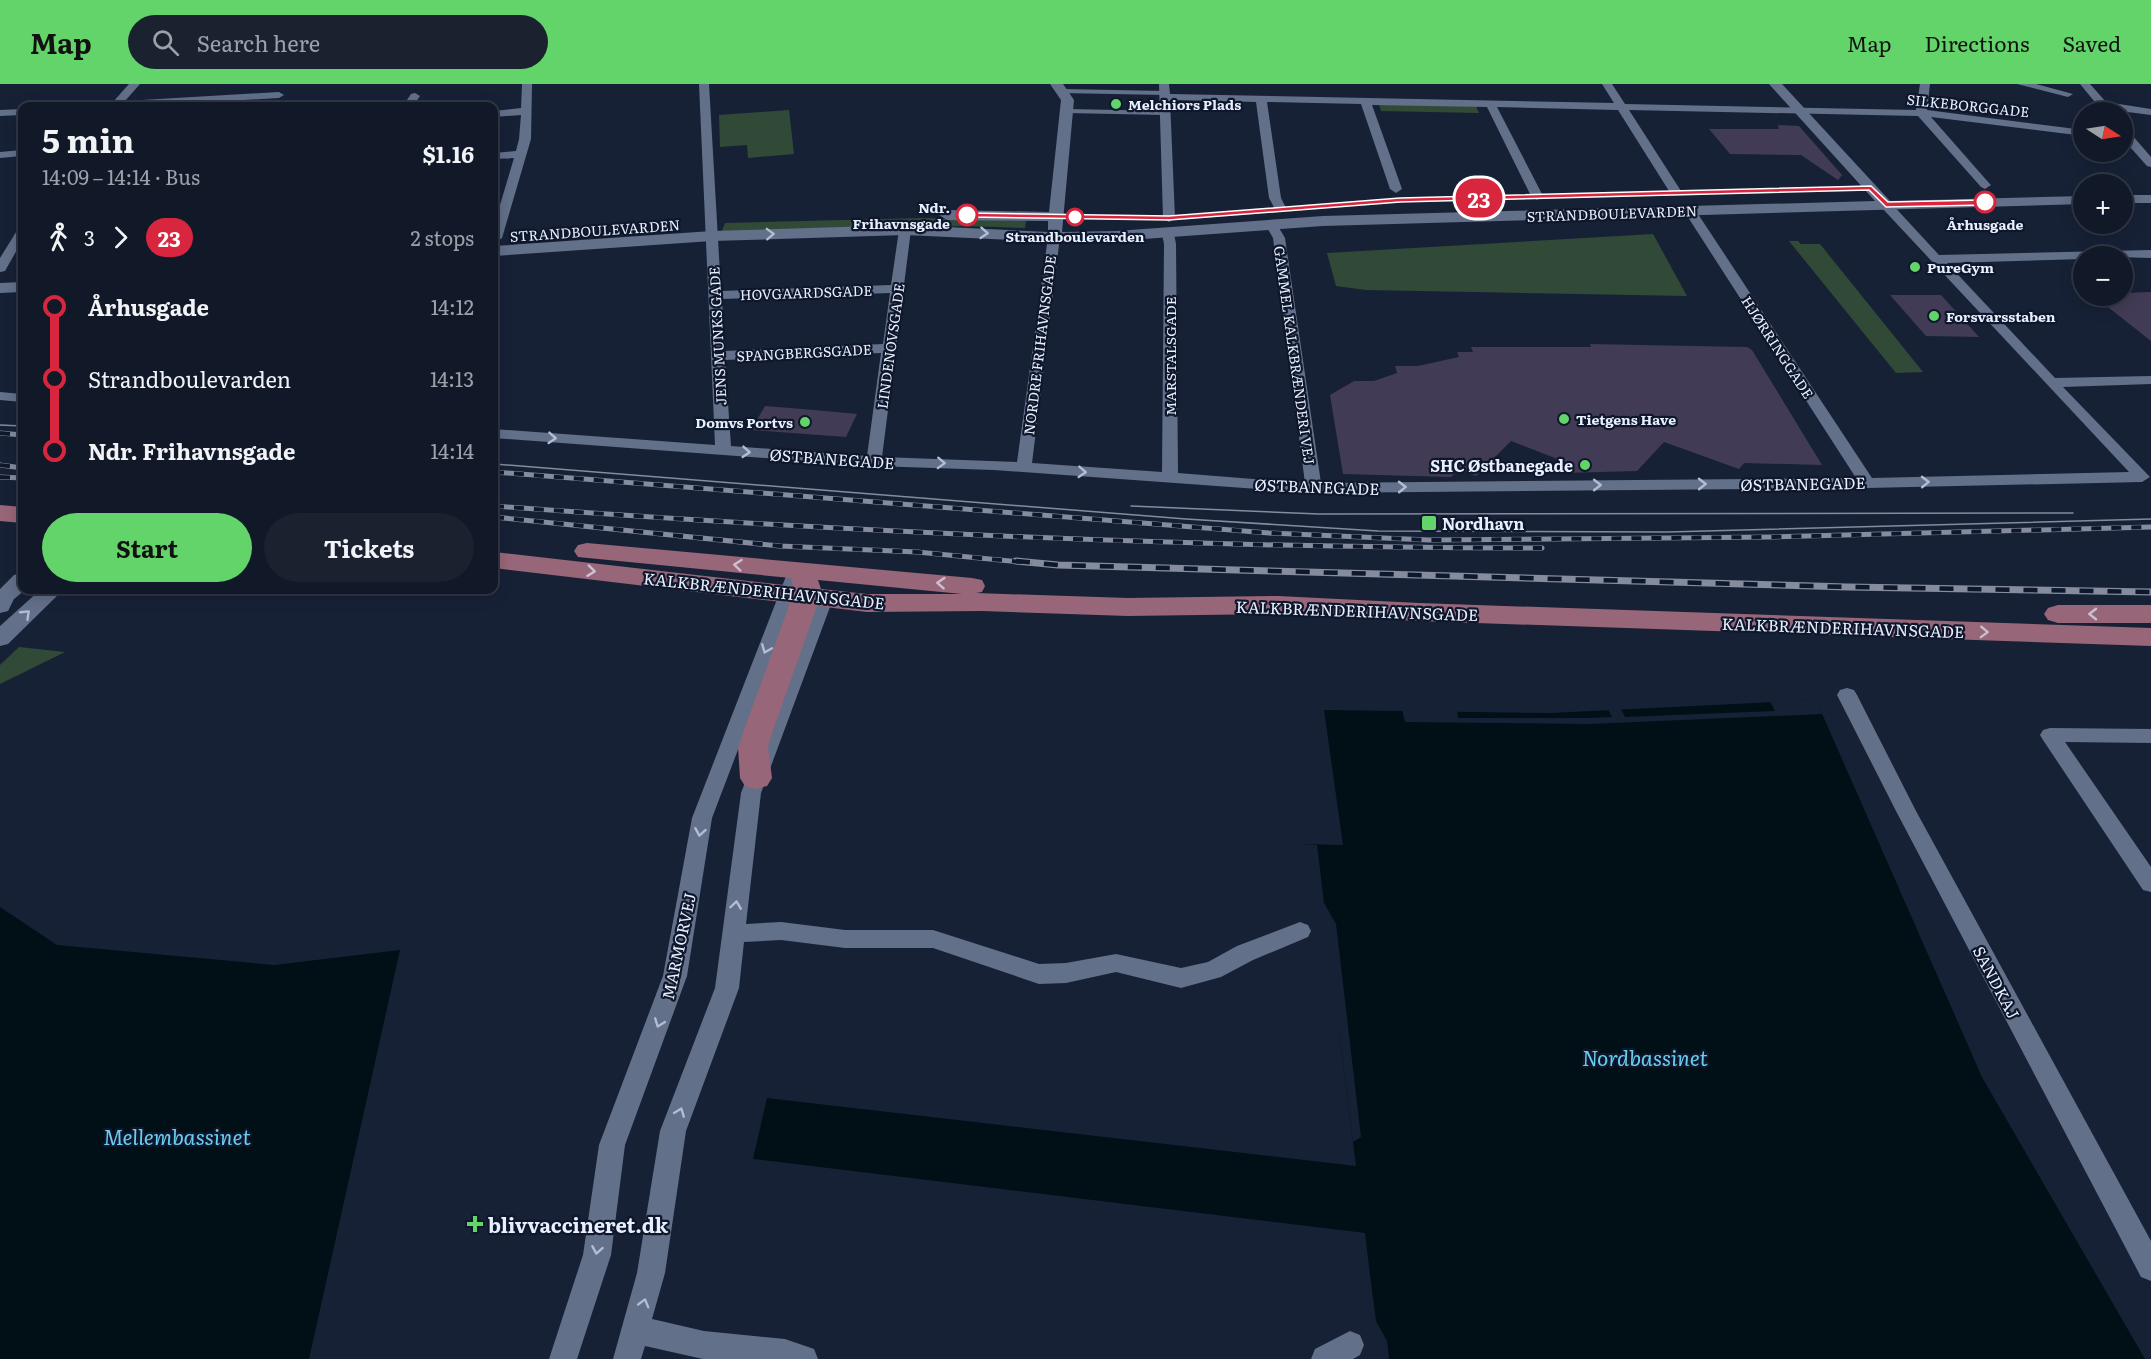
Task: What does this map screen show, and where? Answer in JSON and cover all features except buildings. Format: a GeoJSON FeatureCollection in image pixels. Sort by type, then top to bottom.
{"type":"FeatureCollection","features":[{"type":"Feature","properties":{"kind":"main road"},"geometry":{"type":"LineString","coordinates":[[0,494],[18,496]]}},
{"type":"Feature","properties":{"kind":"main road"},"geometry":{"type":"LineString","coordinates":[[0,513],[18,515]]}},
{"type":"Feature","properties":{"kind":"main road","name":"KALKBRÆNDERIHAVNSGADE"},"geometry":{"type":"LineString","coordinates":[[498,543],[692,560],[804,590],[867,603],[982,602],[1128,607],[1347,607],[1443,613],[2151,637]]}},
{"type":"Feature","properties":{"kind":"main road","name":"KALKBRÆNDERIHAVNSGADE"},"geometry":{"type":"LineString","coordinates":[[498,560],[804,590],[975,586],[1107,591],[1241,591],[1929,612],[2151,614]]}},
{"type":"Feature","properties":{"kind":"main road"},"geometry":{"type":"LineString","coordinates":[[756,778],[753,747],[804,590]]}},
{"type":"Feature","properties":{"kind":"street"},"geometry":{"type":"LineString","coordinates":[[119,102],[135,84]]}},
{"type":"Feature","properties":{"kind":"street"},"geometry":{"type":"LineString","coordinates":[[276,102],[286,84]]}},
{"type":"Feature","properties":{"kind":"street"},"geometry":{"type":"LineString","coordinates":[[498,228],[525,139],[527,84]]}},
{"type":"Feature","properties":{"kind":"street","name":"JENS MUNKS GADE"},"geometry":{"type":"LineString","coordinates":[[705,84],[723,451]]}},
{"type":"Feature","properties":{"kind":"street"},"geometry":{"type":"LineString","coordinates":[[1607,84],[1675,192]]}},
{"type":"Feature","properties":{"kind":"street"},"geometry":{"type":"LineString","coordinates":[[1775,84],[2051,383],[2151,380]]}},
{"type":"Feature","properties":{"kind":"street"},"geometry":{"type":"LineString","coordinates":[[1925,84],[1921,113],[1984,185]]}},
{"type":"Feature","properties":{"kind":"street"},"geometry":{"type":"LineString","coordinates":[[2022,84],[2068,94]]}},
{"type":"Feature","properties":{"kind":"street"},"geometry":{"type":"LineString","coordinates":[[2085,84],[2099,102]]}},
{"type":"Feature","properties":{"kind":"street"},"geometry":{"type":"LineString","coordinates":[[1060,88],[1165,91]]}},
{"type":"Feature","properties":{"kind":"street","name":"NORDRE FRIHAVNSGADE"},"geometry":{"type":"LineString","coordinates":[[1024,467],[1068,111],[1068,100],[1060,88]]}},
{"type":"Feature","properties":{"kind":"street","name":"SILKEBORGGADE"},"geometry":{"type":"LineString","coordinates":[[1165,91],[1260,92],[1365,101],[1426,98],[1490,103],[1921,113],[2073,132]]}},
{"type":"Feature","properties":{"kind":"street","name":"MARSTALSGADE"},"geometry":{"type":"LineString","coordinates":[[1165,91],[1170,244],[1170,478]]}},
{"type":"Feature","properties":{"kind":"street"},"geometry":{"type":"LineString","coordinates":[[1260,92],[1275,198],[1280,208]]}},
{"type":"Feature","properties":{"kind":"street"},"geometry":{"type":"LineString","coordinates":[[170,102],[279,94]]}},
{"type":"Feature","properties":{"kind":"street"},"geometry":{"type":"LineString","coordinates":[[411,102],[415,96]]}},
{"type":"Feature","properties":{"kind":"street"},"geometry":{"type":"LineString","coordinates":[[1365,101],[1396,189]]}},
{"type":"Feature","properties":{"kind":"street"},"geometry":{"type":"LineString","coordinates":[[1490,103],[1537,196]]}},
{"type":"Feature","properties":{"kind":"street"},"geometry":{"type":"LineString","coordinates":[[498,114],[526,111]]}},
{"type":"Feature","properties":{"kind":"street"},"geometry":{"type":"LineString","coordinates":[[1068,111],[1165,113]]}},
{"type":"Feature","properties":{"kind":"street"},"geometry":{"type":"LineString","coordinates":[[2133,111],[2151,112]]}},
{"type":"Feature","properties":{"kind":"street"},"geometry":{"type":"LineString","coordinates":[[0,113],[18,112]]}},
{"type":"Feature","properties":{"kind":"street"},"geometry":{"type":"LineString","coordinates":[[2133,145],[2151,164]]}},
{"type":"Feature","properties":{"kind":"street"},"geometry":{"type":"LineString","coordinates":[[0,155],[18,153]]}},
{"type":"Feature","properties":{"kind":"street"},"geometry":{"type":"LineString","coordinates":[[498,156],[520,154]]}},
{"type":"Feature","properties":{"kind":"street"},"geometry":{"type":"LineString","coordinates":[[2133,200],[2151,199]]}},
{"type":"Feature","properties":{"kind":"street","name":"STRANDBOULEVARDEN"},"geometry":{"type":"LineString","coordinates":[[712,229],[905,231],[1054,237],[1168,226],[2073,200]]}},
{"type":"Feature","properties":{"kind":"street","name":"HJØRRINGGADE"},"geometry":{"type":"LineString","coordinates":[[1690,211],[1867,483]]}},
{"type":"Feature","properties":{"kind":"street","name":"STRANDBOULEVARDEN"},"geometry":{"type":"LineString","coordinates":[[498,242],[896,215]]}},
{"type":"Feature","properties":{"kind":"street"},"geometry":{"type":"LineString","coordinates":[[932,215],[1056,216]]}},
{"type":"Feature","properties":{"kind":"street","name":"GAMMEL KALKBRÆNDERI VEJ"},"geometry":{"type":"LineString","coordinates":[[1271,224],[1279,238],[1314,488]]}},
{"type":"Feature","properties":{"kind":"street","name":"LINDENOVSGADE"},"geometry":{"type":"LineString","coordinates":[[874,461],[905,231]]}},
{"type":"Feature","properties":{"kind":"street"},"geometry":{"type":"LineString","coordinates":[[0,268],[18,239]]}},
{"type":"Feature","properties":{"kind":"street"},"geometry":{"type":"LineString","coordinates":[[1936,259],[2151,254]]}},
{"type":"Feature","properties":{"kind":"street"},"geometry":{"type":"LineString","coordinates":[[0,285],[18,274]]}},
{"type":"Feature","properties":{"kind":"street"},"geometry":{"type":"LineString","coordinates":[[0,285],[18,287]]}},
{"type":"Feature","properties":{"kind":"street","name":"HOVGAARDSGADE"},"geometry":{"type":"LineString","coordinates":[[715,295],[897,288]]}},
{"type":"Feature","properties":{"kind":"street","name":"SPANGBERGSGADE"},"geometry":{"type":"LineString","coordinates":[[718,356],[889,348]]}},
{"type":"Feature","properties":{"kind":"street","name":"ØSTBANEGADE"},"geometry":{"type":"LineString","coordinates":[[498,434],[874,461],[1024,467],[1314,488],[1867,483],[2142,477],[2051,383]]}},
{"type":"Feature","properties":{"kind":"street"},"geometry":{"type":"LineString","coordinates":[[0,396],[18,398]]}},
{"type":"Feature","properties":{"kind":"street"},"geometry":{"type":"LineString","coordinates":[[2,600],[18,584]]}},
{"type":"Feature","properties":{"kind":"street","name":"MARMORVEJ"},"geometry":{"type":"LineString","coordinates":[[563,1359],[597,1255],[612,1144],[675,976],[702,818],[804,590]]}},
{"type":"Feature","properties":{"kind":"street"},"geometry":{"type":"LineString","coordinates":[[0,639],[47,594]]}},
{"type":"Feature","properties":{"kind":"street","name":"SANDKAJ"},"geometry":{"type":"LineString","coordinates":[[1847,694],[1911,821],[2151,1268]]}},
{"type":"Feature","properties":{"kind":"street"},"geometry":{"type":"LineString","coordinates":[[2151,736],[2050,735],[2151,884]]}},
{"type":"Feature","properties":{"kind":"street"},"geometry":{"type":"LineString","coordinates":[[627,1359],[654,1262],[673,1131],[727,988],[751,793],[756,778]]}},
{"type":"Feature","properties":{"kind":"street"},"geometry":{"type":"LineString","coordinates":[[732,934],[781,931],[845,939],[933,939],[1039,974],[1066,973],[1116,963],[1181,978],[1213,970],[1245,953],[1300,931]]}},
{"type":"Feature","properties":{"kind":"street"},"geometry":{"type":"LineString","coordinates":[[636,1330],[704,1345],[785,1353],[804,1359]]}},
{"type":"Feature","properties":{"kind":"green space"},"geometry":{"type":"Polygon","coordinates":[[[1379,104],[1476,106],[1479,113],[1381,111],[1379,104]]]}},
{"type":"Feature","properties":{"kind":"green space"},"geometry":{"type":"Polygon","coordinates":[[[789,110],[794,154],[748,158],[747,145],[720,147],[719,115],[789,110]]]}},
{"type":"Feature","properties":{"kind":"green space"},"geometry":{"type":"Polygon","coordinates":[[[924,218],[1026,221],[1025,228],[965,226],[721,233],[725,223],[924,218]]]}},
{"type":"Feature","properties":{"kind":"green space"},"geometry":{"type":"Polygon","coordinates":[[[1653,234],[1687,296],[1366,290],[1336,286],[1327,253],[1653,234]]]}},
{"type":"Feature","properties":{"kind":"green space"},"geometry":{"type":"Polygon","coordinates":[[[1789,241],[1798,241],[1801,244],[1820,244],[1923,372],[1896,373],[1789,241]]]}},
{"type":"Feature","properties":{"kind":"green space"},"geometry":{"type":"Polygon","coordinates":[[[19,647],[65,652],[0,684],[0,665],[19,647]]]}},
{"type":"Feature","properties":{"kind":"water","name":"Nordbassinet"},"geometry":{"type":"Polygon","coordinates":[[[1816,700],[1982,1077],[2145,1359],[1380,1359],[1365,1233],[753,1159],[767,1098],[1356,1166],[1339,1030],[1302,844],[1343,845],[1324,710],[1550,713],[1816,700]]]}},
{"type":"Feature","properties":{"kind":"water","name":"Mellembassinet"},"geometry":{"type":"Polygon","coordinates":[[[0,907],[57,945],[274,965],[400,950],[309,1359],[0,1359],[0,907]]]}},
{"type":"Feature","properties":{"kind":"pier"},"geometry":{"type":"Polygon","coordinates":[[[1817,700],[1822,714],[1590,724],[1405,722],[1402,709],[1457,709],[1458,718],[1589,718],[1612,717],[1607,707],[1620,707],[1625,717],[1775,711],[1770,701],[1817,700]]]}},
{"type":"Feature","properties":{"kind":"pier"},"geometry":{"type":"Polygon","coordinates":[[[1302,844],[1317,845],[1324,903],[1336,924],[1361,1137],[1353,1142],[1339,1030],[1334,1019],[1303,865],[1302,844]]]}},
{"type":"Feature","properties":{"kind":"pier"},"geometry":{"type":"Polygon","coordinates":[[[1370,1276],[1376,1321],[1387,1341],[1389,1359],[1377,1359],[1367,1278],[1370,1276]]]}},
{"type":"Feature","properties":{"kind":"tram line"},"geometry":{"type":"LineString","coordinates":[[0,425],[18,426]]}},
{"type":"Feature","properties":{"kind":"tram line"},"geometry":{"type":"LineString","coordinates":[[498,464],[1186,519],[1378,531],[1668,532],[2151,519]]}},
{"type":"Feature","properties":{"kind":"tram line"},"geometry":{"type":"LineString","coordinates":[[1131,506],[1319,514],[2073,513]]}},
{"type":"Feature","properties":{"kind":"railway"},"geometry":{"type":"LineString","coordinates":[[0,433],[18,435]]}},
{"type":"Feature","properties":{"kind":"railway"},"geometry":{"type":"LineString","coordinates":[[0,465],[18,467]]}},
{"type":"Feature","properties":{"kind":"railway"},"geometry":{"type":"LineString","coordinates":[[498,472],[1269,533],[1429,540],[1773,537],[2151,527]]}},
{"type":"Feature","properties":{"kind":"railway"},"geometry":{"type":"LineString","coordinates":[[0,477],[18,478]]}},
{"type":"Feature","properties":{"kind":"railway"},"geometry":{"type":"LineString","coordinates":[[498,506],[756,524],[1018,537],[1280,545],[1542,548]]}},
{"type":"Feature","properties":{"kind":"railway"},"geometry":{"type":"LineString","coordinates":[[498,517],[780,546],[917,552],[1032,563]]}},
{"type":"Feature","properties":{"kind":"railway"},"geometry":{"type":"LineString","coordinates":[[1016,561],[1058,565],[1848,587],[2151,592]]}},
{"type":"Feature","properties":{"kind":"bus line","name":"23"},"geometry":{"type":"LineString","coordinates":[[967,215],[1169,218],[1400,200],[1871,188],[1886,205],[1985,202]]}},
{"type":"Feature","properties":{"kind":"place","name":"Melchiors Plads"},"geometry":{"type":"Point","coordinates":[1116,104]}},
{"type":"Feature","properties":{"kind":"place","name":"Århusgade"},"geometry":{"type":"Point","coordinates":[1985,202]}},
{"type":"Feature","properties":{"kind":"place","name":"Ndr. Frihavnsgade"},"geometry":{"type":"Point","coordinates":[967,215]}},
{"type":"Feature","properties":{"kind":"place","name":"Strandboulevarden"},"geometry":{"type":"Point","coordinates":[1075,217]}},
{"type":"Feature","properties":{"kind":"place","name":"PureGym"},"geometry":{"type":"Point","coordinates":[1915,267]}},
{"type":"Feature","properties":{"kind":"place","name":"Forsvarsstaben"},"geometry":{"type":"Point","coordinates":[1934,316]}},
{"type":"Feature","properties":{"kind":"place","name":"Tietgens Have"},"geometry":{"type":"Point","coordinates":[1564,419]}},
{"type":"Feature","properties":{"kind":"place","name":"Domvs Portvs"},"geometry":{"type":"Point","coordinates":[805,422]}},
{"type":"Feature","properties":{"kind":"place","name":"SHC Østbanegade"},"geometry":{"type":"Point","coordinates":[1585,465]}},
{"type":"Feature","properties":{"kind":"place","name":"Nordhavn"},"geometry":{"type":"Point","coordinates":[1429,523]}},
{"type":"Feature","properties":{"kind":"place","name":"blivvaccineret.dk"},"geometry":{"type":"Point","coordinates":[475,1224]}}]}
